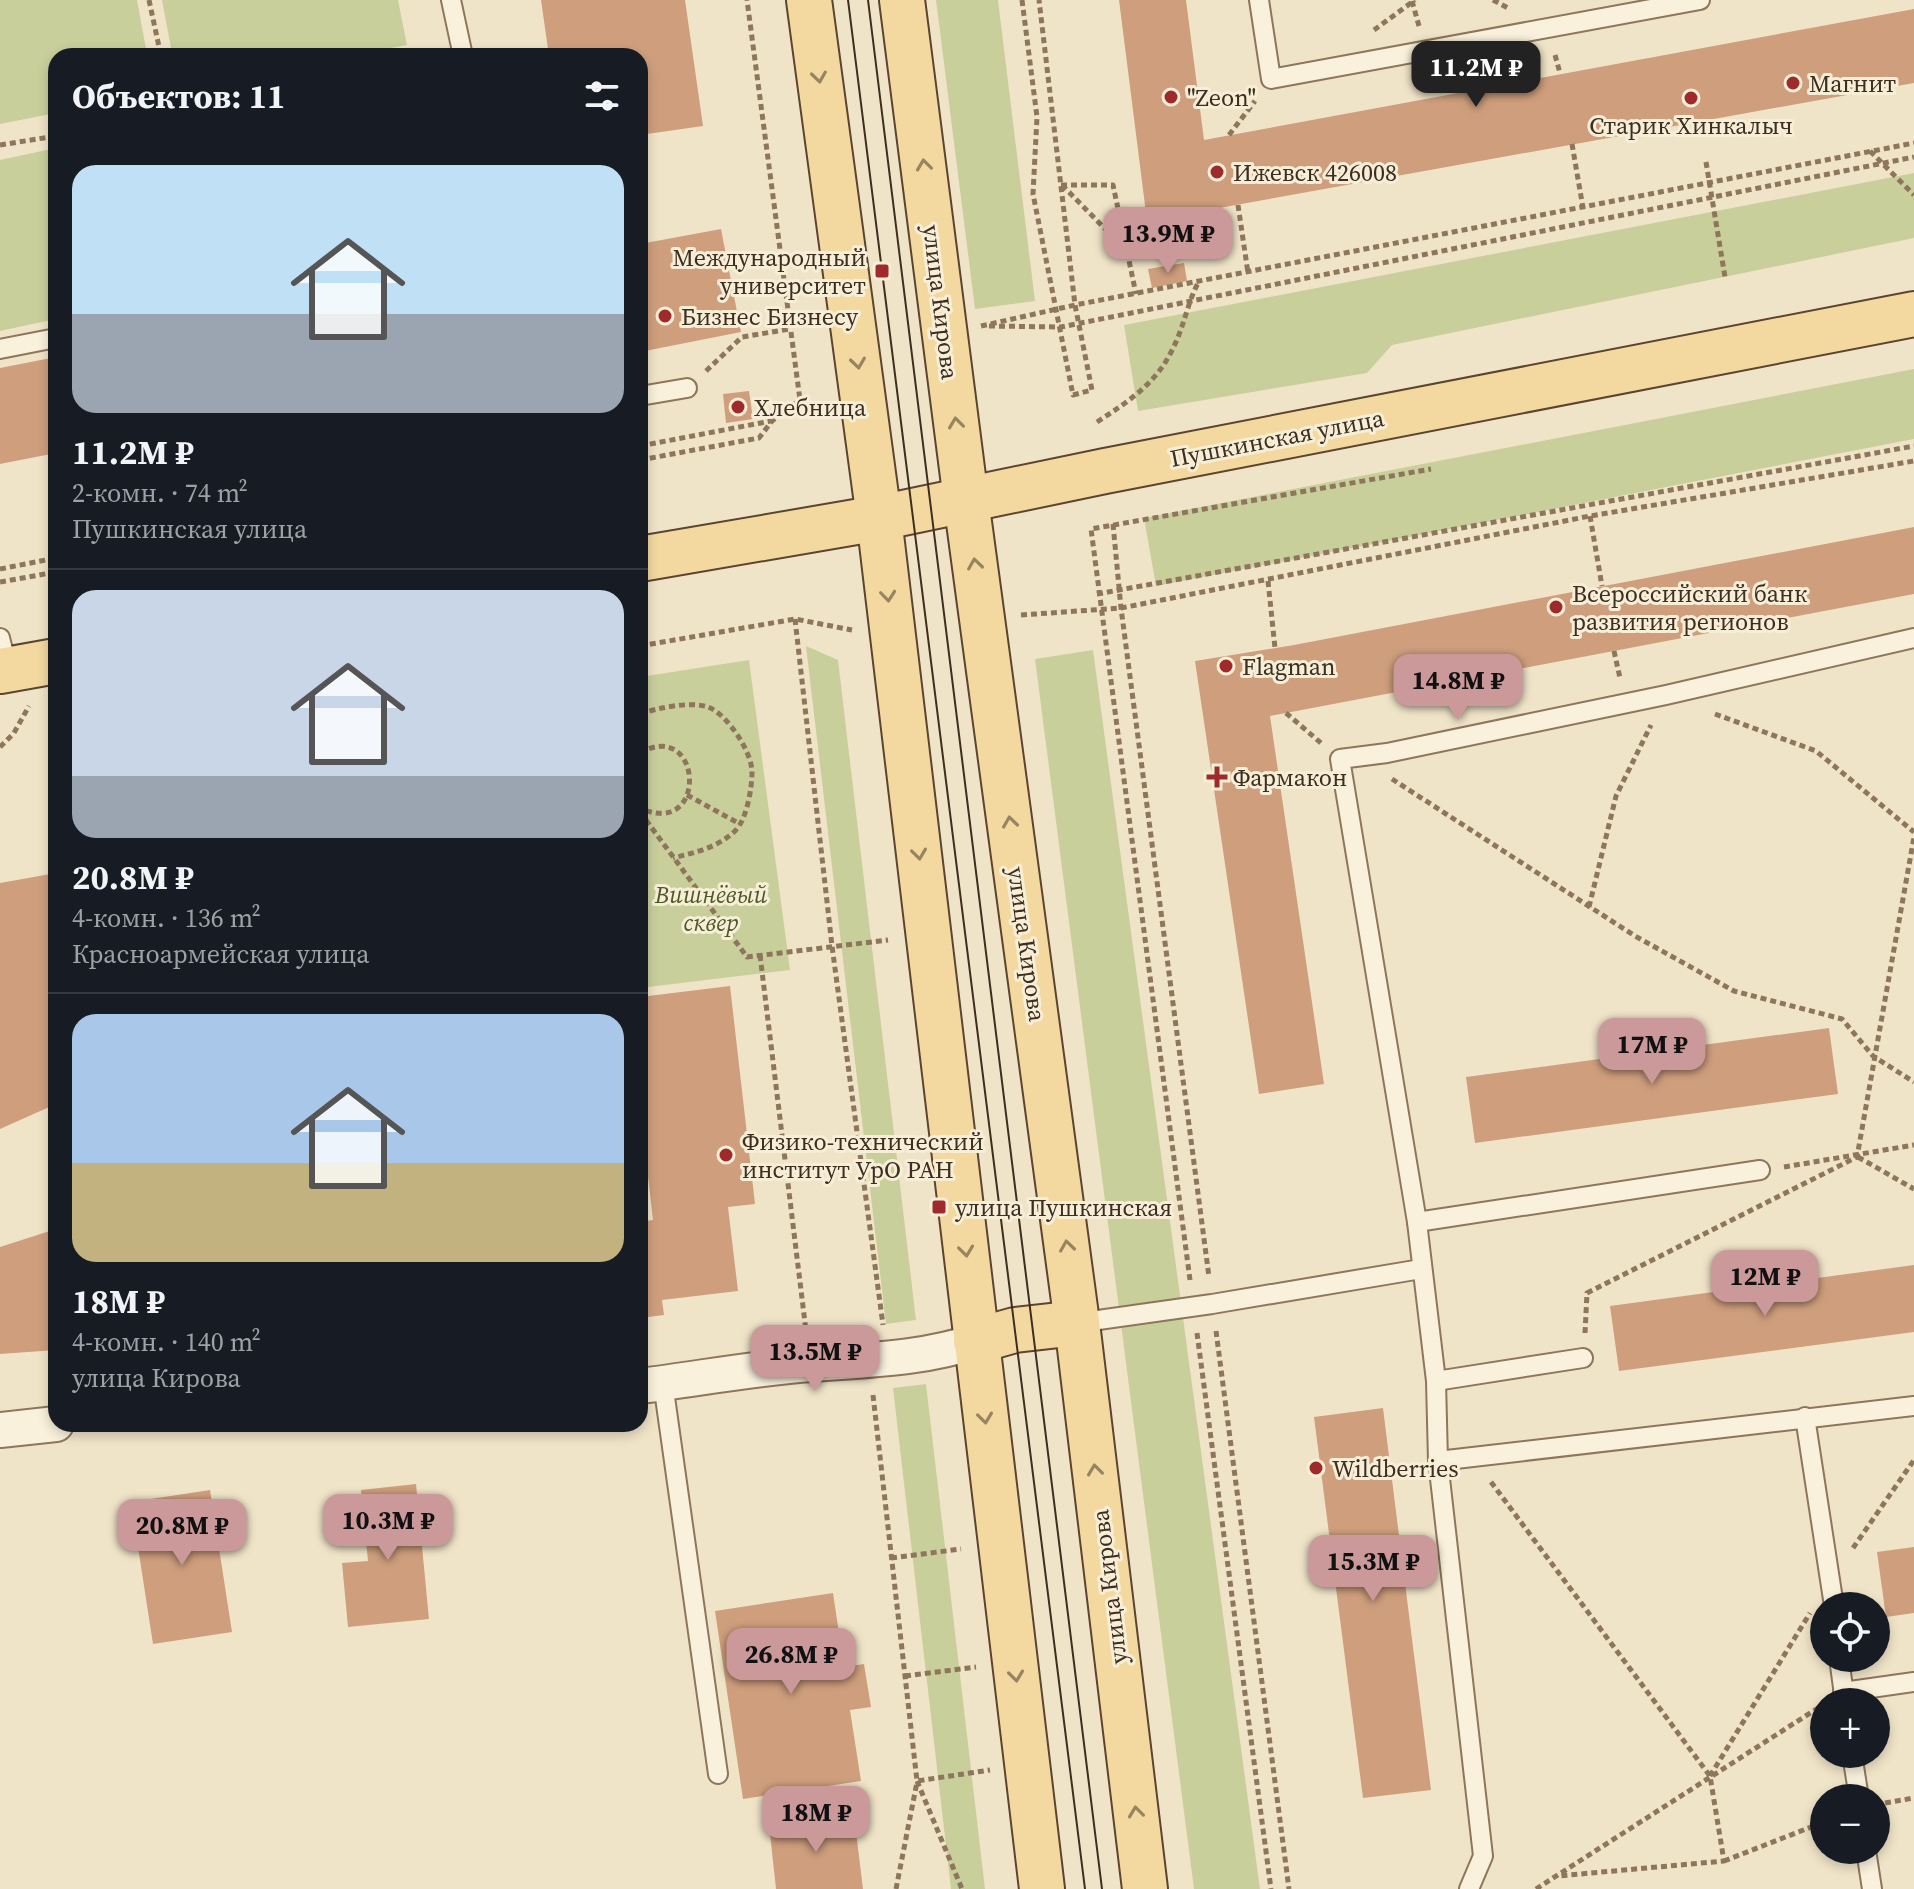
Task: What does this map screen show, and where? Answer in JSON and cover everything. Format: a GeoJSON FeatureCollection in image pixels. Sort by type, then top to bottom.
{"type":"FeatureCollection","features":[{"type":"Feature","properties":{"kind":"main road"},"geometry":{"type":"LineString","coordinates":[[809,0],[879,518],[1042,1889]]}},
{"type":"Feature","properties":{"kind":"main road","name":"улица Кирова"},"geometry":{"type":"LineString","coordinates":[[902,0],[1077,1323],[1145,1889]]}},
{"type":"Feature","properties":{"kind":"main road","name":"Пушкинская улица"},"geometry":{"type":"LineString","coordinates":[[648,558],[879,518],[1914,314]]}},
{"type":"Feature","properties":{"kind":"main road"},"geometry":{"type":"LineString","coordinates":[[3,659],[48,661]]}},
{"type":"Feature","properties":{"kind":"main road"},"geometry":{"type":"LineString","coordinates":[[976,1341],[1015,1330],[1077,1323]]}},
{"type":"Feature","properties":{"kind":"street"},"geometry":{"type":"LineString","coordinates":[[652,1385],[810,1364],[870,1361],[948,1351],[976,1341]]}},
{"type":"Feature","properties":{"kind":"street"},"geometry":{"type":"LineString","coordinates":[[0,1430],[48,1425]]}},
{"type":"Feature","properties":{"kind":"lane"},"geometry":{"type":"LineString","coordinates":[[451,0],[461,48]]}},
{"type":"Feature","properties":{"kind":"lane"},"geometry":{"type":"LineString","coordinates":[[1259,0],[1271,79],[1700,0]]}},
{"type":"Feature","properties":{"kind":"lane"},"geometry":{"type":"LineString","coordinates":[[0,349],[48,340]]}},
{"type":"Feature","properties":{"kind":"lane"},"geometry":{"type":"LineString","coordinates":[[648,395],[687,388]]}},
{"type":"Feature","properties":{"kind":"lane"},"geometry":{"type":"LineString","coordinates":[[1469,1889],[1483,1856],[1438,1461],[1436,1381],[1417,1222],[1340,759],[1387,753],[1666,695],[1914,638]]}},
{"type":"Feature","properties":{"kind":"lane"},"geometry":{"type":"LineString","coordinates":[[1417,1222],[1760,1170]]}},
{"type":"Feature","properties":{"kind":"lane"},"geometry":{"type":"LineString","coordinates":[[1077,1323],[1421,1269]]}},
{"type":"Feature","properties":{"kind":"lane"},"geometry":{"type":"LineString","coordinates":[[1436,1381],[1583,1358]]}},
{"type":"Feature","properties":{"kind":"lane"},"geometry":{"type":"LineString","coordinates":[[652,1385],[718,1774]]}},
{"type":"Feature","properties":{"kind":"lane"},"geometry":{"type":"LineString","coordinates":[[1438,1461],[1914,1406]]}},
{"type":"Feature","properties":{"kind":"lane"},"geometry":{"type":"LineString","coordinates":[[1805,1417],[1832,1592]]}},
{"type":"Feature","properties":{"kind":"lane"},"geometry":{"type":"LineString","coordinates":[[1886,1688],[1914,1682]]}},
{"type":"Feature","properties":{"kind":"lane"},"geometry":{"type":"LineString","coordinates":[[1868,1864],[1872,1889]]}},
{"type":"Feature","properties":{"kind":"path"},"geometry":{"type":"LineString","coordinates":[[149,0],[159,48]]}},
{"type":"Feature","properties":{"kind":"path"},"geometry":{"type":"LineString","coordinates":[[648,459],[759,438],[772,421],[800,400],[747,0]]}},
{"type":"Feature","properties":{"kind":"path"},"geometry":{"type":"LineString","coordinates":[[1022,0],[1037,117],[1033,194],[1073,395],[1092,390],[1075,305],[1039,0]]}},
{"type":"Feature","properties":{"kind":"path"},"geometry":{"type":"LineString","coordinates":[[1229,135],[1271,79]]}},
{"type":"Feature","properties":{"kind":"path"},"geometry":{"type":"LineString","coordinates":[[0,145],[48,137]]}},
{"type":"Feature","properties":{"kind":"path"},"geometry":{"type":"LineString","coordinates":[[1914,143],[980,326],[1061,327],[1914,157]]}},
{"type":"Feature","properties":{"kind":"path"},"geometry":{"type":"LineString","coordinates":[[1572,144],[1583,208]]}},
{"type":"Feature","properties":{"kind":"path"},"geometry":{"type":"LineString","coordinates":[[1870,151],[1914,195]]}},
{"type":"Feature","properties":{"kind":"path"},"geometry":{"type":"LineString","coordinates":[[1706,162],[1725,277]]}},
{"type":"Feature","properties":{"kind":"path"},"geometry":{"type":"LineString","coordinates":[[1061,185],[1113,185],[1136,294]]}},
{"type":"Feature","properties":{"kind":"path"},"geometry":{"type":"LineString","coordinates":[[1061,185],[1127,251]]}},
{"type":"Feature","properties":{"kind":"path"},"geometry":{"type":"LineString","coordinates":[[1238,205],[1248,273]]}},
{"type":"Feature","properties":{"kind":"path"},"geometry":{"type":"LineString","coordinates":[[1097,422],[1152,383],[1174,347],[1198,283]]}},
{"type":"Feature","properties":{"kind":"path"},"geometry":{"type":"LineString","coordinates":[[687,388],[742,337],[790,329]]}},
{"type":"Feature","properties":{"kind":"path"},"geometry":{"type":"LineString","coordinates":[[648,444],[772,421]]}},
{"type":"Feature","properties":{"kind":"path"},"geometry":{"type":"LineString","coordinates":[[1097,594],[1914,446]]}},
{"type":"Feature","properties":{"kind":"path"},"geometry":{"type":"LineString","coordinates":[[1016,615],[1121,608],[1590,516],[1914,461]]}},
{"type":"Feature","properties":{"kind":"path"},"geometry":{"type":"LineString","coordinates":[[1289,1889],[1097,594],[1091,529],[1431,469]]}},
{"type":"Feature","properties":{"kind":"path"},"geometry":{"type":"LineString","coordinates":[[1590,516],[1602,586]]}},
{"type":"Feature","properties":{"kind":"path"},"geometry":{"type":"LineString","coordinates":[[1113,524],[1271,1889]]}},
{"type":"Feature","properties":{"kind":"path"},"geometry":{"type":"LineString","coordinates":[[0,569],[48,560]]}},
{"type":"Feature","properties":{"kind":"path"},"geometry":{"type":"LineString","coordinates":[[0,582],[48,573]]}},
{"type":"Feature","properties":{"kind":"path"},"geometry":{"type":"LineString","coordinates":[[1268,581],[1275,648]]}},
{"type":"Feature","properties":{"kind":"path"},"geometry":{"type":"LineString","coordinates":[[795,619],[832,946],[885,1334],[870,1361],[917,1781],[962,1889]]}},
{"type":"Feature","properties":{"kind":"path"},"geometry":{"type":"LineString","coordinates":[[648,645],[795,619],[860,631]]}},
{"type":"Feature","properties":{"kind":"path"},"geometry":{"type":"LineString","coordinates":[[1589,907],[1616,796],[1666,695],[1816,751],[1914,835],[1857,1157]]}},
{"type":"Feature","properties":{"kind":"path"},"geometry":{"type":"LineString","coordinates":[[648,712],[674,706],[708,707],[736,731],[753,769],[740,824],[715,846],[673,858]]}},
{"type":"Feature","properties":{"kind":"path"},"geometry":{"type":"LineString","coordinates":[[1286,713],[1340,759]]}},
{"type":"Feature","properties":{"kind":"path"},"geometry":{"type":"LineString","coordinates":[[648,751],[666,748],[684,760],[691,780],[687,795],[677,807],[668,812],[648,811]]}},
{"type":"Feature","properties":{"kind":"path"},"geometry":{"type":"LineString","coordinates":[[1387,753],[1393,782],[1589,907],[1734,991],[1842,1019],[1873,1056],[1914,1082]]}},
{"type":"Feature","properties":{"kind":"path"},"geometry":{"type":"LineString","coordinates":[[687,795],[740,824]]}},
{"type":"Feature","properties":{"kind":"path"},"geometry":{"type":"LineString","coordinates":[[648,822],[747,957],[898,940]]}},
{"type":"Feature","properties":{"kind":"path"},"geometry":{"type":"LineString","coordinates":[[760,955],[810,1364]]}},
{"type":"Feature","properties":{"kind":"path"},"geometry":{"type":"LineString","coordinates":[[1760,1170],[1857,1157],[1914,1145]]}},
{"type":"Feature","properties":{"kind":"path"},"geometry":{"type":"LineString","coordinates":[[1857,1157],[1914,1189]]}},
{"type":"Feature","properties":{"kind":"path"},"geometry":{"type":"LineString","coordinates":[[1583,1358],[1587,1293],[1857,1157]]}},
{"type":"Feature","properties":{"kind":"path"},"geometry":{"type":"LineString","coordinates":[[1472,1457],[1710,1776],[1724,1861]]}},
{"type":"Feature","properties":{"kind":"path"},"geometry":{"type":"LineString","coordinates":[[891,1558],[971,1548]]}},
{"type":"Feature","properties":{"kind":"path"},"geometry":{"type":"LineString","coordinates":[[905,1676],[985,1666]]}},
{"type":"Feature","properties":{"kind":"path"},"geometry":{"type":"LineString","coordinates":[[1536,1889],[1810,1714]]}},
{"type":"Feature","properties":{"kind":"path"},"geometry":{"type":"LineString","coordinates":[[917,1781],[997,1770]]}},
{"type":"Feature","properties":{"kind":"path"},"geometry":{"type":"LineString","coordinates":[[896,1889],[917,1781]]}},
{"type":"Feature","properties":{"kind":"path"},"geometry":{"type":"LineString","coordinates":[[1890,1802],[1914,1798]]}},
{"type":"Feature","properties":{"kind":"path"},"geometry":{"type":"LineString","coordinates":[[1558,1876],[1724,1861],[1810,1827]]}},
{"type":"Feature","properties":{"kind":"green space"},"geometry":{"type":"Polygon","coordinates":[[[0,0],[137,0],[146,48],[48,48],[48,115],[0,124],[0,0]]]}},
{"type":"Feature","properties":{"kind":"green space"},"geometry":{"type":"Polygon","coordinates":[[[162,0],[398,0],[407,45],[390,48],[171,48],[162,0]]]}},
{"type":"Feature","properties":{"kind":"green space"},"geometry":{"type":"Polygon","coordinates":[[[936,0],[998,0],[1035,301],[975,309],[936,0]]]}},
{"type":"Feature","properties":{"kind":"green space"},"geometry":{"type":"Polygon","coordinates":[[[48,150],[48,321],[0,331],[0,160],[48,150]]]}},
{"type":"Feature","properties":{"kind":"green space"},"geometry":{"type":"Polygon","coordinates":[[[1914,173],[1914,238],[1392,345],[1367,373],[1138,411],[1124,325],[1914,173]]]}},
{"type":"Feature","properties":{"kind":"green space"},"geometry":{"type":"Polygon","coordinates":[[[1914,369],[1914,439],[1156,586],[1144,518],[1914,369]]]}},
{"type":"Feature","properties":{"kind":"green space"},"geometry":{"type":"Polygon","coordinates":[[[806,646],[838,660],[916,1320],[886,1324],[806,646]]]}},
{"type":"Feature","properties":{"kind":"green space"},"geometry":{"type":"Polygon","coordinates":[[[1093,650],[1260,1889],[1194,1889],[1035,659],[1093,650]]]}},
{"type":"Feature","properties":{"kind":"green space","name":"Вишнёвый сквер"},"geometry":{"type":"Polygon","coordinates":[[[749,660],[790,970],[648,987],[648,676],[749,660]]]}},
{"type":"Feature","properties":{"kind":"green space"},"geometry":{"type":"Polygon","coordinates":[[[926,1384],[985,1889],[951,1889],[893,1388],[926,1384]]]}},
{"type":"Feature","properties":{"kind":"building"},"geometry":{"type":"Polygon","coordinates":[[[541,0],[685,0],[703,126],[648,134],[648,48],[548,48],[541,0]]]}},
{"type":"Feature","properties":{"kind":"building"},"geometry":{"type":"Polygon","coordinates":[[[1119,0],[1186,0],[1204,140],[1914,9],[1914,83],[1147,221],[1119,0]]]}},
{"type":"Feature","properties":{"kind":"building"},"geometry":{"type":"Polygon","coordinates":[[[721,229],[741,332],[648,350],[648,243],[721,229]]]}},
{"type":"Feature","properties":{"kind":"building"},"geometry":{"type":"Polygon","coordinates":[[[1184,263],[1187,281],[1152,288],[1148,269],[1184,263]]]}},
{"type":"Feature","properties":{"kind":"building"},"geometry":{"type":"Polygon","coordinates":[[[48,359],[48,455],[0,464],[0,368],[48,359]]]}},
{"type":"Feature","properties":{"kind":"building","name":"Хлебница"},"geometry":{"type":"Polygon","coordinates":[[[749,391],[753,419],[726,423],[723,394],[749,391]]]}},
{"type":"Feature","properties":{"kind":"building"},"geometry":{"type":"Polygon","coordinates":[[[1914,527],[1914,594],[1270,716],[1324,1084],[1259,1094],[1195,661],[1294,645],[1914,527]]]}},
{"type":"Feature","properties":{"kind":"building"},"geometry":{"type":"Polygon","coordinates":[[[48,874],[48,1108],[0,1129],[0,883],[48,874]]]}},
{"type":"Feature","properties":{"kind":"building"},"geometry":{"type":"Polygon","coordinates":[[[730,986],[755,1204],[728,1207],[738,1291],[662,1300],[664,1315],[648,1317],[648,1221],[653,1220],[648,1177],[648,996],[730,986]]]}},
{"type":"Feature","properties":{"kind":"building"},"geometry":{"type":"Polygon","coordinates":[[[1829,1028],[1838,1094],[1475,1143],[1466,1077],[1829,1028]]]}},
{"type":"Feature","properties":{"kind":"building"},"geometry":{"type":"Polygon","coordinates":[[[48,1232],[48,1351],[0,1354],[0,1247],[48,1232]]]}},
{"type":"Feature","properties":{"kind":"building"},"geometry":{"type":"Polygon","coordinates":[[[1914,1265],[1914,1332],[1619,1371],[1610,1306],[1914,1265]]]}},
{"type":"Feature","properties":{"kind":"building"},"geometry":{"type":"Polygon","coordinates":[[[1383,1408],[1431,1790],[1363,1798],[1314,1417],[1383,1408]]]}},
{"type":"Feature","properties":{"kind":"building"},"geometry":{"type":"Polygon","coordinates":[[[416,1484],[429,1619],[348,1627],[342,1563],[368,1561],[361,1490],[416,1484]]]}},
{"type":"Feature","properties":{"kind":"building"},"geometry":{"type":"Polygon","coordinates":[[[210,1490],[232,1632],[153,1644],[131,1502],[210,1490]]]}},
{"type":"Feature","properties":{"kind":"building"},"geometry":{"type":"Polygon","coordinates":[[[1914,1547],[1914,1613],[1890,1616],[1890,1592],[1883,1592],[1877,1552],[1914,1547]]]}},
{"type":"Feature","properties":{"kind":"building"},"geometry":{"type":"Polygon","coordinates":[[[833,1593],[844,1667],[864,1664],[871,1707],[850,1710],[861,1781],[743,1799],[715,1611],[833,1593]]]}},
{"type":"Feature","properties":{"kind":"building"},"geometry":{"type":"Polygon","coordinates":[[[854,1815],[863,1889],[776,1889],[769,1824],[854,1815]]]}},
{"type":"Feature","properties":{"kind":"tram line"},"geometry":{"type":"LineString","coordinates":[[848,0],[1085,1889]]}},
{"type":"Feature","properties":{"kind":"tram line"},"geometry":{"type":"LineString","coordinates":[[868,0],[1102,1889]]}},
{"type":"Feature","properties":{"kind":"place","name":"Магнит"},"geometry":{"type":"Point","coordinates":[1793,83]}},
{"type":"Feature","properties":{"kind":"place","name":"\"Zeon\""},"geometry":{"type":"Point","coordinates":[1171,97]}},
{"type":"Feature","properties":{"kind":"place","name":"Старик Хинкалыч"},"geometry":{"type":"Point","coordinates":[1691,98]}},
{"type":"Feature","properties":{"kind":"place","name":"Ижевск 426008"},"geometry":{"type":"Point","coordinates":[1217,172]}},
{"type":"Feature","properties":{"kind":"place","name":"Международный университет"},"geometry":{"type":"Point","coordinates":[882,271]}},
{"type":"Feature","properties":{"kind":"place","name":"Бизнес Бизнесу"},"geometry":{"type":"Point","coordinates":[665,316]}},
{"type":"Feature","properties":{"kind":"place","name":"Хлебница"},"geometry":{"type":"Point","coordinates":[738,407]}},
{"type":"Feature","properties":{"kind":"place","name":"Всероссийский банк развития регионов"},"geometry":{"type":"Point","coordinates":[1556,607]}},
{"type":"Feature","properties":{"kind":"place","name":"Flagman"},"geometry":{"type":"Point","coordinates":[1226,666]}},
{"type":"Feature","properties":{"kind":"place","name":"Фармакон"},"geometry":{"type":"Point","coordinates":[1217,777]}},
{"type":"Feature","properties":{"kind":"place","name":"Физико-технический институт УрО РАН"},"geometry":{"type":"Point","coordinates":[726,1155]}},
{"type":"Feature","properties":{"kind":"place","name":"улица Пушкинская"},"geometry":{"type":"Point","coordinates":[939,1207]}},
{"type":"Feature","properties":{"kind":"place","name":"Wildberries"},"geometry":{"type":"Point","coordinates":[1316,1468]}}]}
